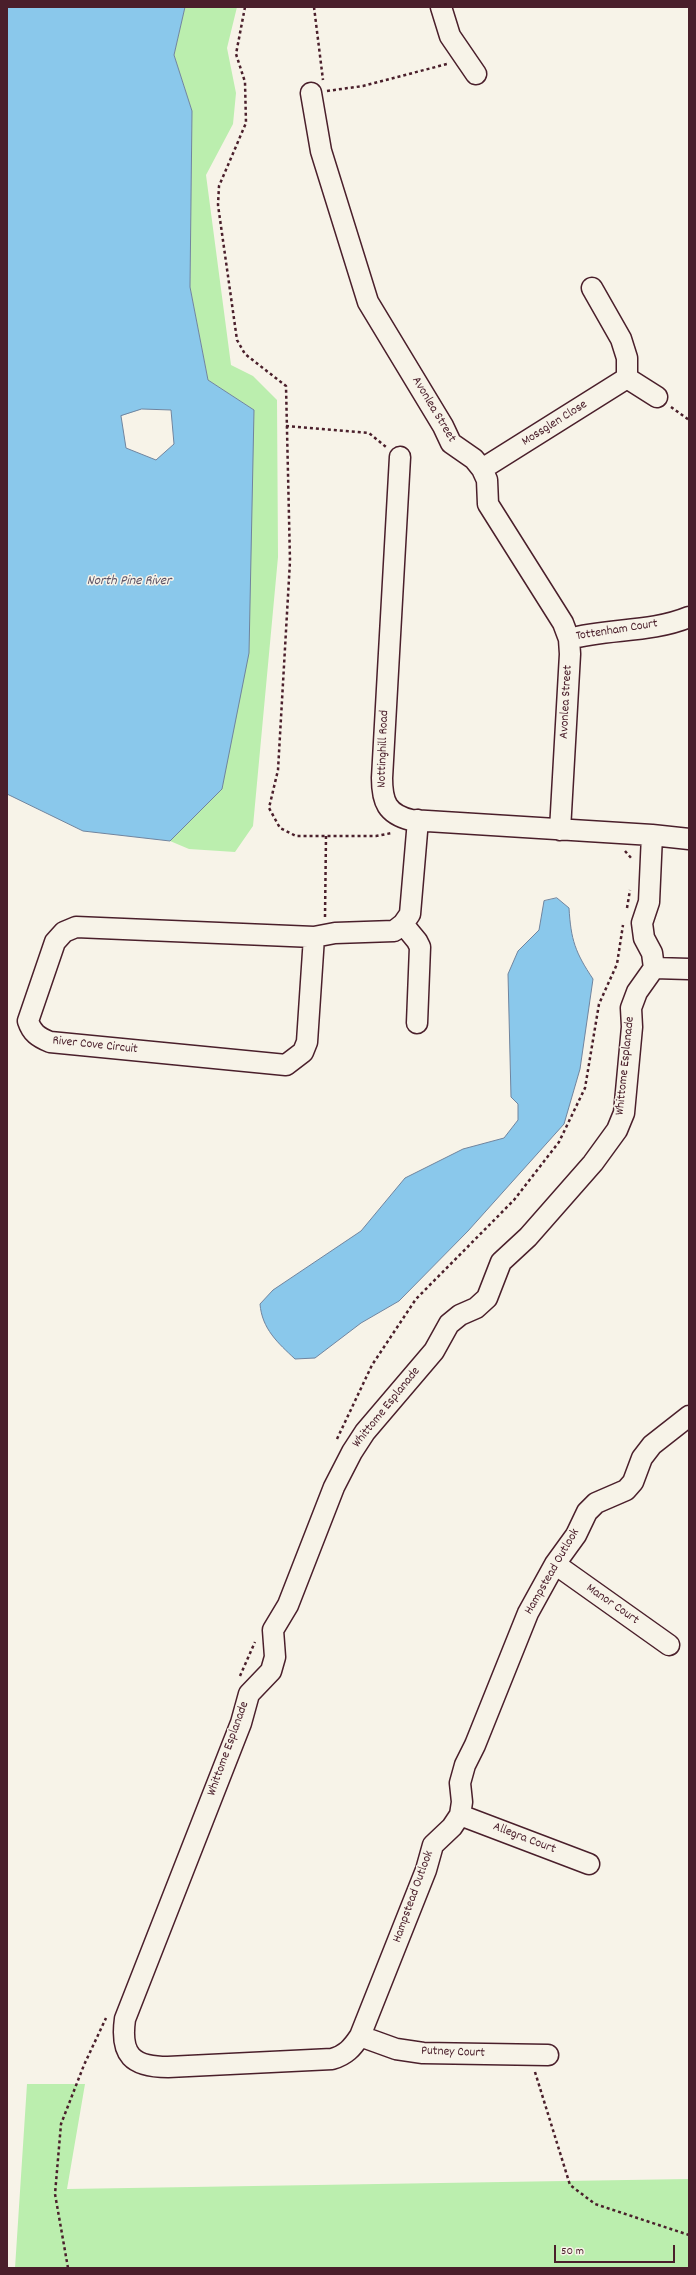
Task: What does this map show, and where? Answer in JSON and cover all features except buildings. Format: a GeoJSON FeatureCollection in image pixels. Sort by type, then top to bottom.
{"type":"FeatureCollection","features":[{"type":"Feature","properties":{"kind":"street"},"geometry":{"type":"LineString","coordinates":[[441,7],[450,36],[476,74]]}},
{"type":"Feature","properties":{"kind":"street","name":"Avonlea Street"},"geometry":{"type":"LineString","coordinates":[[322,89],[321,151],[368,302],[443,426],[450,443],[474,459],[482,469],[487,480],[488,504],[563,623],[569,639],[570,654],[560,830]]}},
{"type":"Feature","properties":{"kind":"street"},"geometry":{"type":"LineString","coordinates":[[592,288],[621,339],[627,358],[627,378],[657,397]]}},
{"type":"Feature","properties":{"kind":"street","name":"Mossglen Close"},"geometry":{"type":"LineString","coordinates":[[482,469],[627,378]]}},
{"type":"Feature","properties":{"kind":"street","name":"Nottinghill Road"},"geometry":{"type":"LineString","coordinates":[[400,457],[382,794],[385,801],[395,814],[410,819]]}},
{"type":"Feature","properties":{"kind":"street","name":"Tottenham Court"},"geometry":{"type":"LineString","coordinates":[[569,639],[586,634],[639,630],[689,617]]}},
{"type":"Feature","properties":{"kind":"street"},"geometry":{"type":"LineString","coordinates":[[417,1024],[420,948],[417,941],[403,924],[410,914],[410,819],[652,835],[689,839]]}},
{"type":"Feature","properties":{"kind":"street"},"geometry":{"type":"LineString","coordinates":[[652,835],[649,902],[642,923],[644,938],[652,953],[654,968],[689,969]]}},
{"type":"Feature","properties":{"kind":"street","name":"River Cove Circuit"},"geometry":{"type":"LineString","coordinates":[[316,928],[307,1042],[302,1052],[286,1065],[50,1042],[38,1037],[31,1030],[28,1021],[55,942],[64,932],[76,928],[316,928],[330,925],[394,931],[403,924]]}},
{"type":"Feature","properties":{"kind":"street","name":"Whittome Esplanade"},"geometry":{"type":"LineString","coordinates":[[125,2019],[241,1723],[249,1694],[271,1671],[275,1657],[273,1630],[288,1605],[334,1487],[352,1452],[366,1432],[434,1351],[449,1324],[460,1316],[476,1308],[487,1298],[501,1262],[528,1237],[593,1163],[614,1135],[624,1113],[632,1027],[632,1008],[637,992],[654,968]]}},
{"type":"Feature","properties":{"kind":"street","name":"Hampstead Outlook"},"geometry":{"type":"LineString","coordinates":[[125,2019],[123,2035],[125,2046],[130,2056],[139,2064],[150,2067],[332,2059],[342,2056],[351,2050],[360,2036],[426,1870],[433,1845],[452,1827],[460,1815],[462,1802],[460,1783],[465,1765],[475,1745],[528,1613],[555,1564],[576,1535],[587,1512],[596,1503],[626,1490],[633,1482],[642,1458],[652,1445],[689,1416]]}},
{"type":"Feature","properties":{"kind":"street","name":"Manor Court"},"geometry":{"type":"LineString","coordinates":[[555,1564],[669,1645]]}},
{"type":"Feature","properties":{"kind":"street","name":"Allegra Court"},"geometry":{"type":"LineString","coordinates":[[460,1815],[589,1864]]}},
{"type":"Feature","properties":{"kind":"street","name":"Putney Court"},"geometry":{"type":"LineString","coordinates":[[360,2036],[396,2049],[423,2053],[539,2054]]}},
{"type":"Feature","properties":{"kind":"path"},"geometry":{"type":"LineString","coordinates":[[245,7],[236,54],[245,82],[246,123],[219,186],[218,205],[237,340],[245,354],[286,386],[288,395],[286,426],[290,561],[278,770],[270,808],[280,828],[296,836],[376,836],[390,832],[402,834],[410,819]]}},
{"type":"Feature","properties":{"kind":"path"},"geometry":{"type":"LineString","coordinates":[[314,7],[322,89],[363,86],[436,67]]}},
{"type":"Feature","properties":{"kind":"path"},"geometry":{"type":"LineString","coordinates":[[657,397],[689,420]]}},
{"type":"Feature","properties":{"kind":"path"},"geometry":{"type":"LineString","coordinates":[[286,426],[369,433],[400,457]]}},
{"type":"Feature","properties":{"kind":"path"},"geometry":{"type":"LineString","coordinates":[[316,928],[330,925],[326,836]]}},
{"type":"Feature","properties":{"kind":"path"},"geometry":{"type":"LineString","coordinates":[[539,2054],[570,2184],[595,2204],[689,2235]]}},
{"type":"Feature","properties":{"kind":"green space"},"geometry":{"type":"Polygon","coordinates":[[[185,7],[237,7],[227,48],[236,93],[233,124],[206,175],[231,365],[253,376],[277,400],[278,557],[253,826],[235,852],[189,849],[170,841],[222,789],[254,410],[208,380],[190,287],[192,111],[174,55],[185,7]]]}},
{"type":"Feature","properties":{"kind":"green space"},"geometry":{"type":"Polygon","coordinates":[[[27,2084],[85,2084],[67,2189],[689,2179],[689,2268],[15,2268],[27,2084]]]}},
{"type":"Feature","properties":{"kind":"water","name":"North Pine River"},"geometry":{"type":"Polygon","coordinates":[[[7,7],[185,7],[174,55],[192,111],[190,287],[208,380],[254,410],[249,653],[222,789],[170,841],[83,831],[7,794],[7,7]],[[142,409],[121,416],[126,448],[156,460],[174,444],[171,410],[142,409]]]}},
{"type":"Feature","properties":{"kind":"water"},"geometry":{"type":"Polygon","coordinates":[[[557,898],[569,908],[571,929],[575,945],[582,961],[593,979],[580,1069],[564,1124],[468,1231],[399,1301],[361,1323],[315,1358],[295,1359],[272,1335],[267,1328],[261,1313],[260,1304],[273,1290],[361,1231],[405,1178],[463,1149],[504,1138],[518,1120],[518,1104],[511,1097],[508,974],[518,951],[539,930],[544,901],[557,898]]]}}]}
